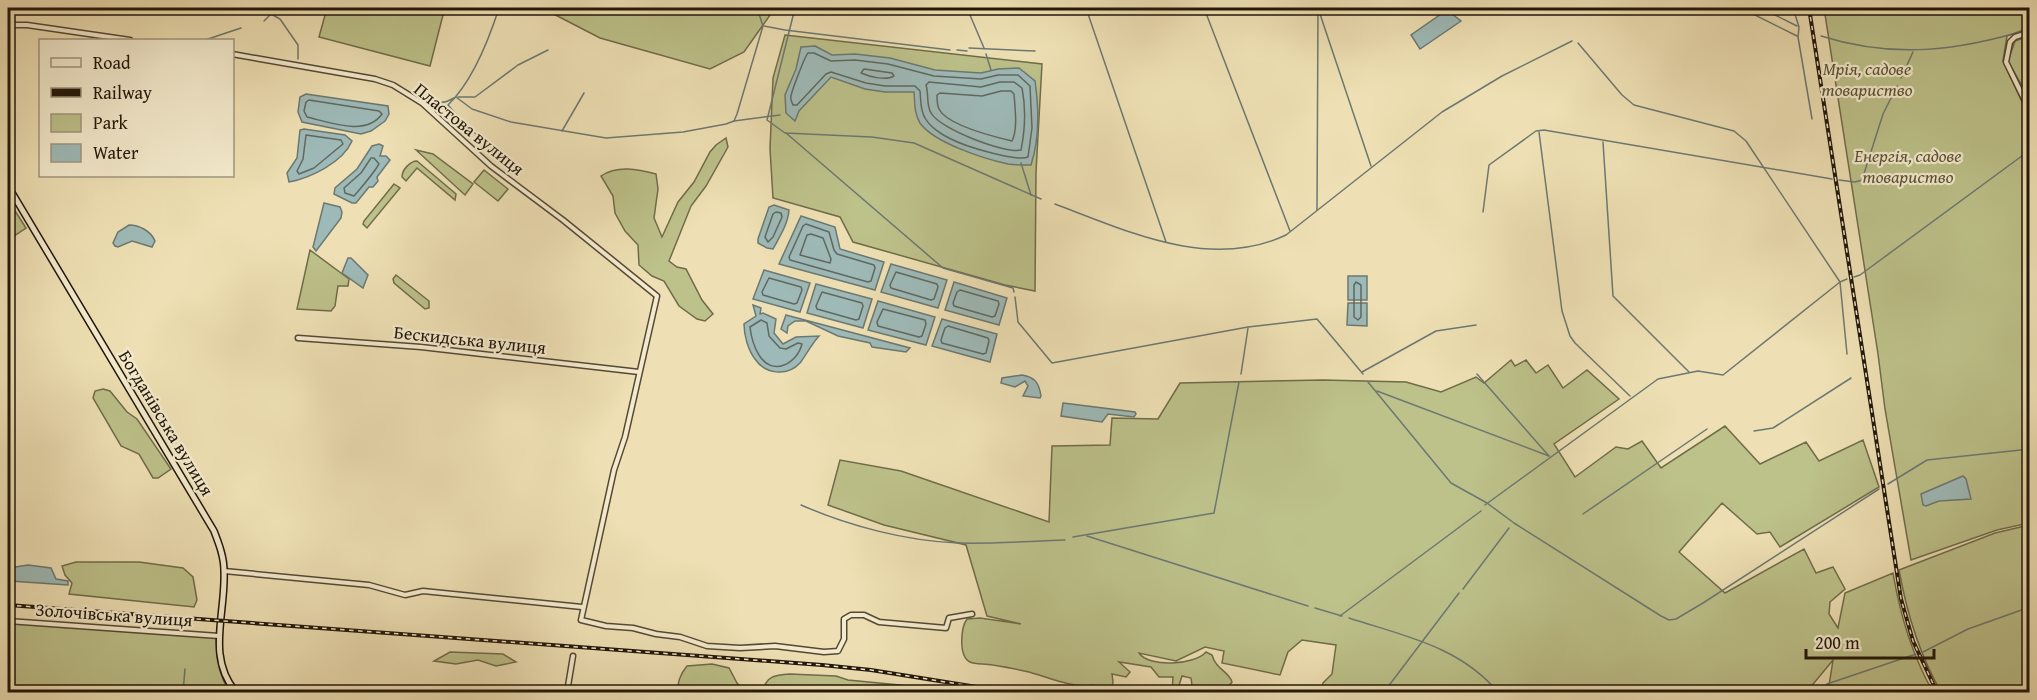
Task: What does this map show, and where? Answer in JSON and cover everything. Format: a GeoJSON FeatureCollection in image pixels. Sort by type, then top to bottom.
{"type":"FeatureCollection","features":[{"type":"Feature","properties":{"kind":"main road","name":"Богданівська вулиця"},"geometry":{"type":"LineString","coordinates":[[8,186],[214,531],[221,547],[225,571],[219,657],[222,671],[236,693]]}},
{"type":"Feature","properties":{"kind":"street"},"geometry":{"type":"LineString","coordinates":[[8,25],[27,25],[123,39]]}},
{"type":"Feature","properties":{"kind":"street"},"geometry":{"type":"LineString","coordinates":[[2030,32],[2015,37],[2010,42],[2006,63],[2030,111]]}},
{"type":"Feature","properties":{"kind":"street","name":"Пластова вулиця"},"geometry":{"type":"LineString","coordinates":[[234,54],[375,79],[393,85],[422,103],[491,166],[563,220],[657,296],[639,372]]}},
{"type":"Feature","properties":{"kind":"street","name":"Бескидська вулиця"},"geometry":{"type":"LineString","coordinates":[[298,338],[421,347],[639,372]]}},
{"type":"Feature","properties":{"kind":"street"},"geometry":{"type":"LineString","coordinates":[[639,372],[625,437],[614,470],[601,537],[582,607],[581,620],[680,637],[707,646],[740,648],[775,646],[824,652],[838,651],[844,639],[844,619],[851,615],[864,615],[879,622],[946,628],[949,618],[972,614]]}},
{"type":"Feature","properties":{"kind":"street"},"geometry":{"type":"LineString","coordinates":[[225,571],[369,585],[405,595],[423,591],[582,607]]}},
{"type":"Feature","properties":{"kind":"street","name":"Золочівська вулиця"},"geometry":{"type":"LineString","coordinates":[[8,621],[219,636]]}},
{"type":"Feature","properties":{"kind":"street"},"geometry":{"type":"LineString","coordinates":[[567,693],[573,656]]}},
{"type":"Feature","properties":{"kind":"green space"},"geometry":{"type":"Polygon","coordinates":[[[327,8],[432,8],[444,11],[430,66],[319,37],[327,8]]]}},
{"type":"Feature","properties":{"kind":"green space"},"geometry":{"type":"Polygon","coordinates":[[[542,8],[775,8],[744,52],[710,69],[600,38],[542,8]]]}},
{"type":"Feature","properties":{"kind":"green space"},"geometry":{"type":"Polygon","coordinates":[[[1824,8],[2029,8],[2029,28],[2007,36],[2003,61],[2029,117],[2029,523],[1997,530],[1911,560],[1885,409],[1824,8]]]}},
{"type":"Feature","properties":{"kind":"green space"},"geometry":{"type":"Polygon","coordinates":[[[785,35],[1042,64],[1036,172],[1035,291],[1005,285],[853,242],[840,217],[773,198],[770,149],[773,78],[785,35]]]}},
{"type":"Feature","properties":{"kind":"green space"},"geometry":{"type":"Polygon","coordinates":[[[2029,36],[2029,98],[2008,61],[2015,41],[2029,36]]]}},
{"type":"Feature","properties":{"kind":"green space"},"geometry":{"type":"Polygon","coordinates":[[[726,138],[728,147],[706,186],[691,206],[669,261],[677,267],[686,269],[702,300],[713,314],[705,321],[697,319],[679,306],[664,281],[652,276],[639,265],[638,245],[625,231],[615,213],[613,196],[601,176],[621,169],[656,174],[658,189],[654,218],[662,237],[678,202],[694,182],[710,152],[726,138]]]}},
{"type":"Feature","properties":{"kind":"green space"},"geometry":{"type":"Polygon","coordinates":[[[416,150],[433,154],[473,184],[465,195],[416,150]]]}},
{"type":"Feature","properties":{"kind":"green space"},"geometry":{"type":"Polygon","coordinates":[[[417,161],[456,194],[455,200],[417,168],[406,181],[402,177],[407,166],[417,161]]]}},
{"type":"Feature","properties":{"kind":"green space"},"geometry":{"type":"Polygon","coordinates":[[[484,170],[508,189],[498,201],[474,182],[484,170]]]}},
{"type":"Feature","properties":{"kind":"green space"},"geometry":{"type":"Polygon","coordinates":[[[394,184],[400,188],[367,228],[363,224],[364,221],[394,184]]]}},
{"type":"Feature","properties":{"kind":"green space"},"geometry":{"type":"Polygon","coordinates":[[[10,203],[26,228],[8,240],[8,204],[10,203]]]}},
{"type":"Feature","properties":{"kind":"green space"},"geometry":{"type":"Polygon","coordinates":[[[310,250],[349,279],[348,286],[338,286],[335,306],[331,311],[297,309],[310,250]]]}},
{"type":"Feature","properties":{"kind":"green space"},"geometry":{"type":"Polygon","coordinates":[[[396,275],[429,301],[429,308],[425,309],[394,283],[393,279],[396,275]]]}},
{"type":"Feature","properties":{"kind":"green space"},"geometry":{"type":"Polygon","coordinates":[[[1511,360],[1515,366],[1526,360],[1536,373],[1548,365],[1563,388],[1587,370],[1619,399],[1554,444],[1575,477],[1616,447],[1628,449],[1642,441],[1661,468],[1725,426],[1760,464],[1806,442],[1819,461],[1863,440],[1879,487],[1780,547],[1770,532],[1757,534],[1722,503],[1679,552],[1725,593],[1804,549],[1816,573],[1833,567],[1845,589],[1830,602],[1829,614],[1838,628],[1845,593],[1893,573],[1908,634],[1933,692],[1828,692],[1833,660],[1809,692],[1320,692],[1323,683],[1332,674],[1336,645],[1302,640],[1288,652],[1280,675],[1222,663],[1224,651],[1205,647],[1176,661],[1139,653],[1152,661],[1172,663],[1192,660],[1206,652],[1212,655],[1216,664],[1232,682],[1228,687],[1211,692],[1193,692],[1191,678],[1182,676],[1177,692],[1172,692],[1173,677],[1159,677],[1151,667],[1119,662],[1130,672],[1126,677],[1112,674],[1111,692],[1097,692],[1093,685],[1069,684],[1020,670],[970,662],[966,659],[962,648],[962,635],[967,619],[980,618],[1021,624],[987,616],[966,545],[884,525],[828,505],[840,460],[901,471],[1049,522],[1052,446],[1110,445],[1112,418],[1158,419],[1180,383],[1323,380],[1406,382],[1441,392],[1476,377],[1484,383],[1511,360]]]}},
{"type":"Feature","properties":{"kind":"green space"},"geometry":{"type":"Polygon","coordinates":[[[103,389],[110,391],[127,412],[137,419],[171,469],[158,478],[153,478],[139,454],[121,446],[93,398],[95,391],[103,389]]]}},
{"type":"Feature","properties":{"kind":"green space"},"geometry":{"type":"Polygon","coordinates":[[[2029,525],[2029,692],[1941,692],[1926,663],[1915,633],[1899,570],[1995,533],[2029,525]]]}},
{"type":"Feature","properties":{"kind":"green space"},"geometry":{"type":"Polygon","coordinates":[[[76,562],[139,562],[183,568],[193,577],[197,600],[194,607],[69,594],[72,583],[65,575],[62,566],[76,562]]]}},
{"type":"Feature","properties":{"kind":"green space"},"geometry":{"type":"Polygon","coordinates":[[[8,623],[213,636],[216,639],[221,674],[230,692],[8,692],[8,623]]]}},
{"type":"Feature","properties":{"kind":"green space"},"geometry":{"type":"Polygon","coordinates":[[[450,652],[503,654],[516,662],[496,666],[478,660],[456,664],[434,661],[450,652]]]}},
{"type":"Feature","properties":{"kind":"green space"},"geometry":{"type":"Polygon","coordinates":[[[712,664],[729,668],[737,683],[746,692],[679,692],[680,679],[687,666],[712,664]]]}},
{"type":"Feature","properties":{"kind":"green space"},"geometry":{"type":"Polygon","coordinates":[[[790,674],[836,676],[848,680],[900,685],[937,692],[764,692],[766,683],[772,677],[790,674]]]}},
{"type":"Feature","properties":{"kind":"water"},"geometry":{"type":"Polygon","coordinates":[[[1447,10],[1461,21],[1420,49],[1411,35],[1447,10]]]}},
{"type":"Feature","properties":{"kind":"water"},"geometry":{"type":"Polygon","coordinates":[[[815,46],[832,55],[855,54],[890,58],[935,70],[981,73],[1019,68],[1035,81],[1037,134],[1031,165],[1008,164],[987,158],[936,137],[918,119],[914,92],[865,89],[831,77],[799,111],[795,121],[786,113],[785,95],[796,69],[801,47],[815,46]]]}},
{"type":"Feature","properties":{"kind":"water"},"geometry":{"type":"Polygon","coordinates":[[[306,94],[388,106],[389,114],[385,121],[371,131],[361,134],[302,122],[298,112],[300,97],[306,94]]]}},
{"type":"Feature","properties":{"kind":"water"},"geometry":{"type":"Polygon","coordinates":[[[300,130],[345,135],[352,141],[341,156],[325,168],[307,177],[289,182],[287,173],[297,158],[300,130]]]}},
{"type":"Feature","properties":{"kind":"water"},"geometry":{"type":"Polygon","coordinates":[[[379,144],[383,146],[380,156],[386,156],[390,160],[377,177],[378,181],[373,187],[369,187],[356,203],[334,194],[335,188],[357,169],[372,146],[379,144]]]}},
{"type":"Feature","properties":{"kind":"water"},"geometry":{"type":"Polygon","coordinates":[[[324,203],[340,207],[341,218],[316,251],[313,247],[324,203]]]}},
{"type":"Feature","properties":{"kind":"water"},"geometry":{"type":"Polygon","coordinates":[[[774,205],[789,210],[785,225],[773,249],[758,243],[758,239],[769,207],[774,205]]]}},
{"type":"Feature","properties":{"kind":"water"},"geometry":{"type":"Polygon","coordinates":[[[801,216],[835,227],[840,249],[884,262],[875,290],[779,264],[801,216]]]}},
{"type":"Feature","properties":{"kind":"water"},"geometry":{"type":"Polygon","coordinates":[[[129,225],[141,227],[151,234],[155,241],[152,247],[132,241],[118,247],[115,246],[113,243],[118,232],[129,225]]]}},
{"type":"Feature","properties":{"kind":"water"},"geometry":{"type":"Polygon","coordinates":[[[348,258],[351,258],[368,275],[363,288],[342,273],[348,258]]]}},
{"type":"Feature","properties":{"kind":"water"},"geometry":{"type":"Polygon","coordinates":[[[891,264],[947,280],[938,308],[881,292],[891,264]]]}},
{"type":"Feature","properties":{"kind":"water"},"geometry":{"type":"Polygon","coordinates":[[[764,270],[810,283],[800,312],[753,299],[764,270]]]}},
{"type":"Feature","properties":{"kind":"water"},"geometry":{"type":"Polygon","coordinates":[[[1348,276],[1367,276],[1367,300],[1348,300],[1348,276]]]}},
{"type":"Feature","properties":{"kind":"water"},"geometry":{"type":"Polygon","coordinates":[[[954,282],[1007,298],[999,325],[945,310],[954,282]]]}},
{"type":"Feature","properties":{"kind":"water"},"geometry":{"type":"Polygon","coordinates":[[[816,284],[872,299],[863,328],[807,313],[816,284]]]}},
{"type":"Feature","properties":{"kind":"water"},"geometry":{"type":"Polygon","coordinates":[[[878,301],[935,317],[926,345],[868,330],[878,301]]]}},
{"type":"Feature","properties":{"kind":"water"},"geometry":{"type":"Polygon","coordinates":[[[1348,303],[1367,303],[1367,326],[1347,325],[1348,303]]]}},
{"type":"Feature","properties":{"kind":"water"},"geometry":{"type":"Polygon","coordinates":[[[753,305],[761,308],[760,314],[763,313],[776,319],[774,333],[783,344],[796,337],[819,336],[795,367],[776,372],[759,364],[747,342],[744,324],[756,316],[753,305]]]}},
{"type":"Feature","properties":{"kind":"water"},"geometry":{"type":"Polygon","coordinates":[[[786,315],[910,348],[906,352],[872,347],[870,343],[838,336],[806,321],[795,321],[788,326],[787,333],[781,329],[786,315]]]}},
{"type":"Feature","properties":{"kind":"water"},"geometry":{"type":"Polygon","coordinates":[[[942,319],[997,334],[990,362],[932,346],[942,319]]]}},
{"type":"Feature","properties":{"kind":"water"},"geometry":{"type":"Polygon","coordinates":[[[1022,375],[1036,381],[1040,398],[1023,396],[1028,386],[1025,381],[1015,387],[1001,383],[1002,378],[1022,375]]]}},
{"type":"Feature","properties":{"kind":"water"},"geometry":{"type":"Polygon","coordinates":[[[1063,403],[1135,412],[1136,414],[1134,417],[1108,414],[1102,422],[1061,416],[1063,403]]]}},
{"type":"Feature","properties":{"kind":"water"},"geometry":{"type":"Polygon","coordinates":[[[1963,476],[1966,479],[1971,499],[1939,501],[1923,505],[1921,494],[1963,476]]]}},
{"type":"Feature","properties":{"kind":"water"},"geometry":{"type":"Polygon","coordinates":[[[28,565],[51,568],[56,579],[68,581],[68,585],[10,581],[9,568],[28,565]]]}},
{"type":"Feature","properties":{"kind":"waterway"},"geometry":{"type":"LineString","coordinates":[[264,21],[274,8]]}},
{"type":"Feature","properties":{"kind":"waterway"},"geometry":{"type":"LineString","coordinates":[[499,8],[485,46],[472,72],[457,96],[448,105],[467,127],[510,161]]}},
{"type":"Feature","properties":{"kind":"waterway"},"geometry":{"type":"LineString","coordinates":[[456,97],[472,109],[511,122],[606,138],[683,132],[726,124],[734,121],[737,114],[763,26],[757,8]]}},
{"type":"Feature","properties":{"kind":"waterway"},"geometry":{"type":"LineString","coordinates":[[795,8],[767,120],[785,133],[872,137],[914,143],[1041,199]]}},
{"type":"Feature","properties":{"kind":"waterway"},"geometry":{"type":"LineString","coordinates":[[967,8],[984,48]]}},
{"type":"Feature","properties":{"kind":"waterway"},"geometry":{"type":"LineString","coordinates":[[1086,8],[1166,242]]}},
{"type":"Feature","properties":{"kind":"waterway"},"geometry":{"type":"LineString","coordinates":[[1204,8],[1290,231]]}},
{"type":"Feature","properties":{"kind":"waterway"},"geometry":{"type":"LineString","coordinates":[[1317,210],[1318,8]]}},
{"type":"Feature","properties":{"kind":"waterway"},"geometry":{"type":"LineString","coordinates":[[1741,8],[1797,36]]}},
{"type":"Feature","properties":{"kind":"waterway"},"geometry":{"type":"LineString","coordinates":[[1761,8],[1797,26]]}},
{"type":"Feature","properties":{"kind":"waterway"},"geometry":{"type":"LineString","coordinates":[[1793,8],[1799,27],[1798,37],[1812,119]]}},
{"type":"Feature","properties":{"kind":"waterway"},"geometry":{"type":"LineString","coordinates":[[271,14],[280,19],[298,45],[298,59]]}},
{"type":"Feature","properties":{"kind":"waterway"},"geometry":{"type":"LineString","coordinates":[[1320,14],[1371,166]]}},
{"type":"Feature","properties":{"kind":"waterway"},"geometry":{"type":"LineString","coordinates":[[764,26],[950,50]]}},
{"type":"Feature","properties":{"kind":"waterway"},"geometry":{"type":"LineString","coordinates":[[208,39],[241,28]]}},
{"type":"Feature","properties":{"kind":"waterway"},"geometry":{"type":"LineString","coordinates":[[1821,36],[1874,48],[1900,50],[1977,43],[2030,29]]}},
{"type":"Feature","properties":{"kind":"waterway"},"geometry":{"type":"LineString","coordinates":[[1055,204],[1140,235],[1169,243],[1198,248],[1228,249],[1257,245],[1286,235],[1442,112],[1502,76],[1572,41]]}},
{"type":"Feature","properties":{"kind":"waterway"},"geometry":{"type":"LineString","coordinates":[[1578,43],[1622,95],[1634,105],[1734,131],[1746,141],[1840,282],[1847,354]]}},
{"type":"Feature","properties":{"kind":"waterway"},"geometry":{"type":"LineString","coordinates":[[969,48],[1035,51]]}},
{"type":"Feature","properties":{"kind":"waterway"},"geometry":{"type":"LineString","coordinates":[[458,97],[475,97],[518,65],[548,50]]}},
{"type":"Feature","properties":{"kind":"waterway"},"geometry":{"type":"LineString","coordinates":[[957,50],[967,51]]}},
{"type":"Feature","properties":{"kind":"waterway"},"geometry":{"type":"LineString","coordinates":[[1901,78],[1913,52]]}},
{"type":"Feature","properties":{"kind":"waterway"},"geometry":{"type":"LineString","coordinates":[[986,54],[991,70]]}},
{"type":"Feature","properties":{"kind":"waterway"},"geometry":{"type":"LineString","coordinates":[[1839,180],[1855,182],[1862,180],[1883,114],[1897,86]]}},
{"type":"Feature","properties":{"kind":"waterway"},"geometry":{"type":"LineString","coordinates":[[562,131],[584,93]]}},
{"type":"Feature","properties":{"kind":"waterway"},"geometry":{"type":"LineString","coordinates":[[426,96],[440,102],[454,98]]}},
{"type":"Feature","properties":{"kind":"waterway"},"geometry":{"type":"LineString","coordinates":[[734,121],[780,115]]}},
{"type":"Feature","properties":{"kind":"waterway"},"geometry":{"type":"LineString","coordinates":[[1483,212],[1489,165],[1536,131],[1544,130],[1832,179]]}},
{"type":"Feature","properties":{"kind":"waterway"},"geometry":{"type":"LineString","coordinates":[[1539,132],[1562,311],[1570,336],[1630,396]]}},
{"type":"Feature","properties":{"kind":"waterway"},"geometry":{"type":"LineString","coordinates":[[786,133],[943,268],[1013,288],[1014,292]]}},
{"type":"Feature","properties":{"kind":"waterway"},"geometry":{"type":"LineString","coordinates":[[1603,142],[1613,296],[1689,372]]}},
{"type":"Feature","properties":{"kind":"waterway"},"geometry":{"type":"LineString","coordinates":[[1854,277],[1860,275],[2030,150]]}},
{"type":"Feature","properties":{"kind":"waterway"},"geometry":{"type":"LineString","coordinates":[[1021,163],[1031,195]]}},
{"type":"Feature","properties":{"kind":"waterway"},"geometry":{"type":"LineString","coordinates":[[1485,505],[1658,379],[1698,371],[1723,375],[1840,282],[1847,279]]}},
{"type":"Feature","properties":{"kind":"waterway"},"geometry":{"type":"LineString","coordinates":[[1015,297],[1018,322],[1052,363],[1248,327],[1317,319],[1363,374]]}},
{"type":"Feature","properties":{"kind":"waterway"},"geometry":{"type":"LineString","coordinates":[[1362,372],[1436,331],[1476,325]]}},
{"type":"Feature","properties":{"kind":"waterway"},"geometry":{"type":"LineString","coordinates":[[1241,374],[1248,328]]}},
{"type":"Feature","properties":{"kind":"waterway"},"geometry":{"type":"LineString","coordinates":[[1477,374],[1549,456]]}},
{"type":"Feature","properties":{"kind":"waterway"},"geometry":{"type":"LineString","coordinates":[[1754,431],[1773,428],[1851,378]]}},
{"type":"Feature","properties":{"kind":"waterway"},"geometry":{"type":"LineString","coordinates":[[1073,537],[1214,513],[1239,382]]}},
{"type":"Feature","properties":{"kind":"waterway"},"geometry":{"type":"LineString","coordinates":[[1368,382],[1451,483],[1487,503],[1514,523],[1669,620],[1676,619],[1703,603],[1879,489]]}},
{"type":"Feature","properties":{"kind":"waterway"},"geometry":{"type":"LineString","coordinates":[[1377,391],[1549,456]]}},
{"type":"Feature","properties":{"kind":"waterway"},"geometry":{"type":"LineString","coordinates":[[1583,514],[1707,429]]}},
{"type":"Feature","properties":{"kind":"waterway"},"geometry":{"type":"LineString","coordinates":[[1888,484],[1927,460],[2030,449]]}},
{"type":"Feature","properties":{"kind":"waterway"},"geometry":{"type":"LineString","coordinates":[[801,505],[858,526],[898,536],[938,542],[998,543],[1065,540]]}},
{"type":"Feature","properties":{"kind":"waterway"},"geometry":{"type":"LineString","coordinates":[[1340,616],[1481,511]]}},
{"type":"Feature","properties":{"kind":"waterway"},"geometry":{"type":"LineString","coordinates":[[1463,589],[1509,528]]}},
{"type":"Feature","properties":{"kind":"waterway"},"geometry":{"type":"LineString","coordinates":[[1087,536],[1308,606]]}},
{"type":"Feature","properties":{"kind":"waterway"},"geometry":{"type":"LineString","coordinates":[[1384,692],[1459,593]]}},
{"type":"Feature","properties":{"kind":"waterway"},"geometry":{"type":"LineString","coordinates":[[1923,652],[1968,629],[2030,607]]}},
{"type":"Feature","properties":{"kind":"waterway"},"geometry":{"type":"LineString","coordinates":[[1315,608],[1342,616]]}},
{"type":"Feature","properties":{"kind":"waterway"},"geometry":{"type":"LineString","coordinates":[[1349,618],[1430,644],[1466,664],[1483,676],[1498,692]]}},
{"type":"Feature","properties":{"kind":"waterway"},"geometry":{"type":"LineString","coordinates":[[1820,692],[1820,689],[1827,684],[1916,654]]}},
{"type":"Feature","properties":{"kind":"waterway"},"geometry":{"type":"LineString","coordinates":[[183,692],[185,669]]}},
{"type":"Feature","properties":{"kind":"waterway"},"geometry":{"type":"LineString","coordinates":[[1299,687],[1314,692]]}},
{"type":"Feature","properties":{"kind":"railway"},"geometry":{"type":"LineString","coordinates":[[1809,8],[1901,599],[1913,641],[1937,692]]}},
{"type":"Feature","properties":{"kind":"railway"},"geometry":{"type":"LineString","coordinates":[[8,605],[822,665],[871,670],[1008,692]]}},
{"type":"Feature","properties":{"kind":"park label","name":"Мрія, садове товариство"},"geometry":{"type":"Point","coordinates":[1867,79]}},
{"type":"Feature","properties":{"kind":"park label","name":"Енергія, садове товариство"},"geometry":{"type":"Point","coordinates":[1908,166]}}]}
